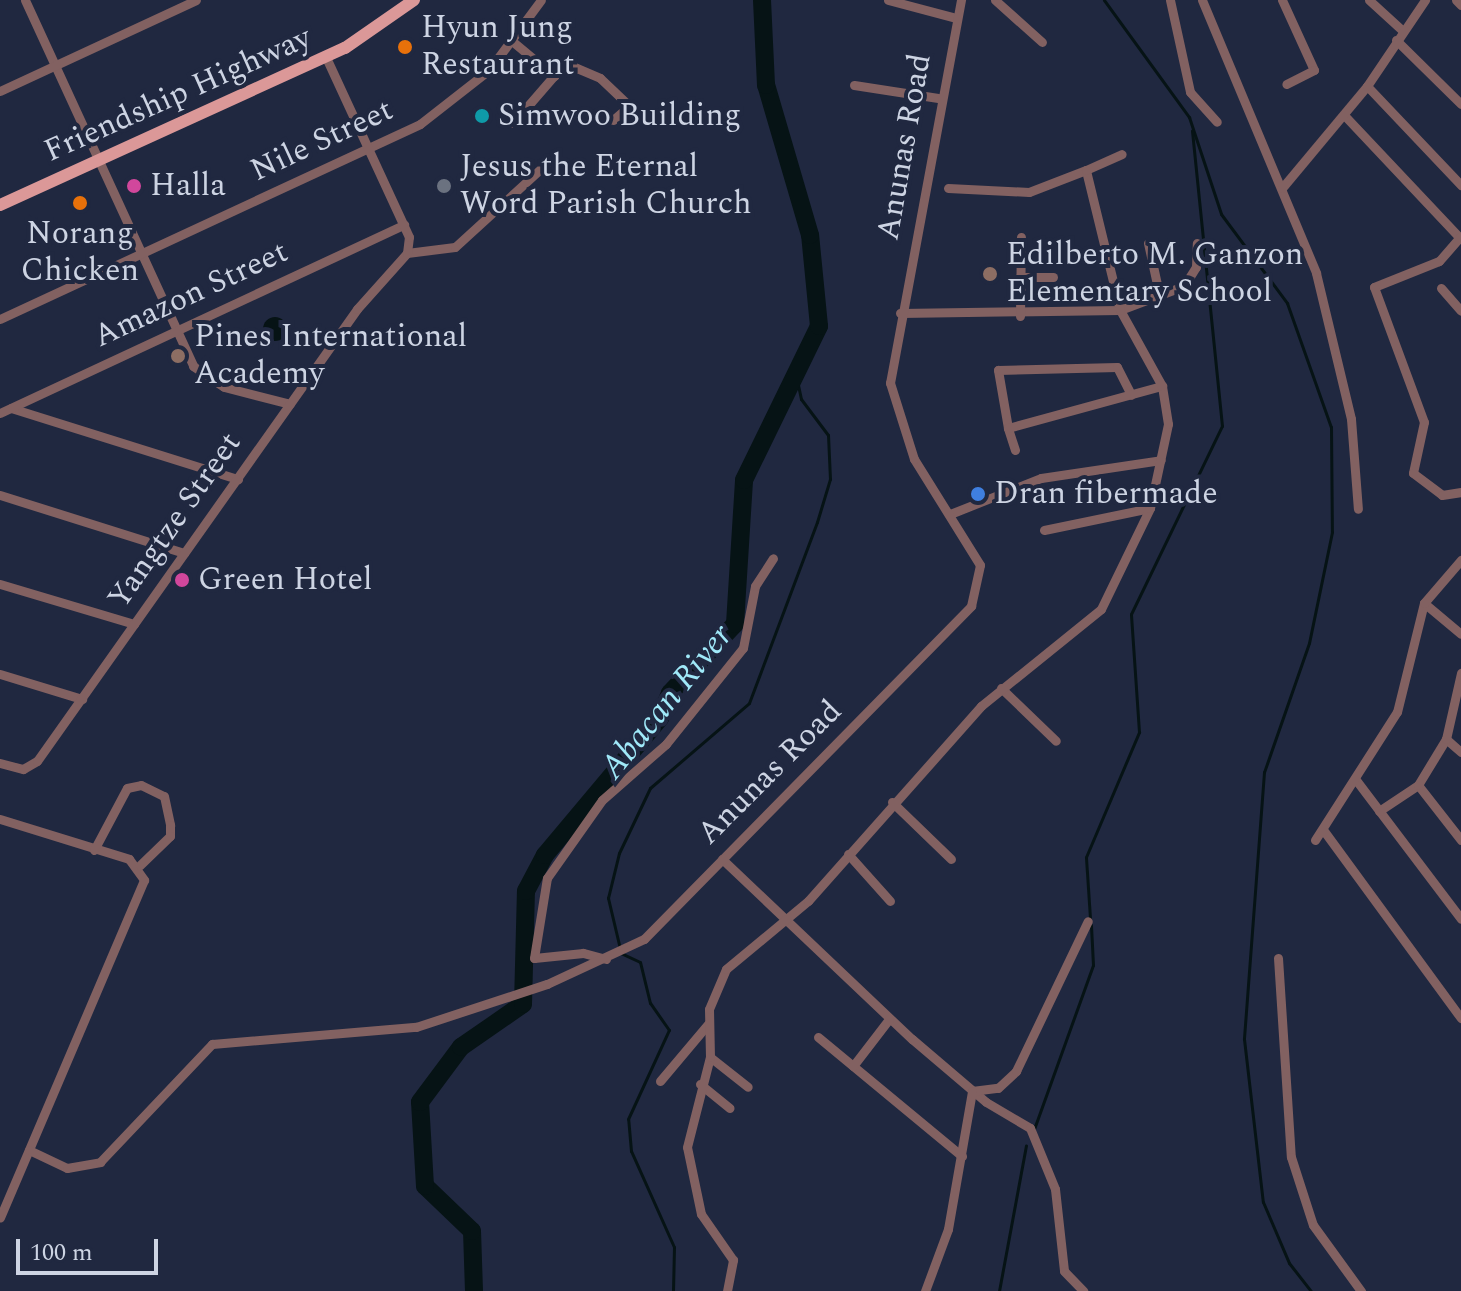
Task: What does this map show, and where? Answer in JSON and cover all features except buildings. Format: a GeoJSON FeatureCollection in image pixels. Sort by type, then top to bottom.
{"type":"FeatureCollection","features":[{"type":"Feature","properties":{"kind":"main road","name":"Friendship Highway"},"geometry":{"type":"LineString","coordinates":[[0,205],[326,57],[414,0]]}},
{"type":"Feature","properties":{"kind":"street"},"geometry":{"type":"LineString","coordinates":[[25,0],[176,331],[201,375],[290,404]]}},
{"type":"Feature","properties":{"kind":"street"},"geometry":{"type":"LineString","coordinates":[[0,91],[196,0]]}},
{"type":"Feature","properties":{"kind":"street","name":"Nile Street"},"geometry":{"type":"LineString","coordinates":[[0,319],[368,147],[454,100],[512,41],[541,0]]}},
{"type":"Feature","properties":{"kind":"street"},"geometry":{"type":"LineString","coordinates":[[888,0],[956,18]]}},
{"type":"Feature","properties":{"kind":"street","name":"Anunas Road"},"geometry":{"type":"LineString","coordinates":[[29,1150],[67,1168],[100,1162],[212,1044],[404,1029],[547,984],[629,947],[653,933],[976,599],[980,565],[914,459],[893,407],[900,313],[938,98],[961,0]]}},
{"type":"Feature","properties":{"kind":"street"},"geometry":{"type":"LineString","coordinates":[[995,0],[1042,42]]}},
{"type":"Feature","properties":{"kind":"street"},"geometry":{"type":"LineString","coordinates":[[1170,0],[1190,92],[1217,122]]}},
{"type":"Feature","properties":{"kind":"street"},"geometry":{"type":"LineString","coordinates":[[1202,0],[1282,188],[1331,323],[1351,419],[1358,509]]}},
{"type":"Feature","properties":{"kind":"street"},"geometry":{"type":"LineString","coordinates":[[1282,0],[1314,70],[1286,84]]}},
{"type":"Feature","properties":{"kind":"street"},"geometry":{"type":"LineString","coordinates":[[1369,0],[1403,31]]}},
{"type":"Feature","properties":{"kind":"street"},"geometry":{"type":"LineString","coordinates":[[1282,188],[1367,86],[1425,0]]}},
{"type":"Feature","properties":{"kind":"street"},"geometry":{"type":"LineString","coordinates":[[1456,0],[1461,5]]}},
{"type":"Feature","properties":{"kind":"street"},"geometry":{"type":"LineString","coordinates":[[1396,40],[1461,104]]}},
{"type":"Feature","properties":{"kind":"street"},"geometry":{"type":"LineString","coordinates":[[512,41],[554,76]]}},
{"type":"Feature","properties":{"kind":"street"},"geometry":{"type":"LineString","coordinates":[[326,57],[409,237],[407,253],[455,247],[548,162]]}},
{"type":"Feature","properties":{"kind":"street"},"geometry":{"type":"LineString","coordinates":[[513,123],[565,63],[600,78],[639,115]]}},
{"type":"Feature","properties":{"kind":"street"},"geometry":{"type":"LineString","coordinates":[[854,85],[938,98]]}},
{"type":"Feature","properties":{"kind":"street"},"geometry":{"type":"LineString","coordinates":[[1367,86],[1461,185]]}},
{"type":"Feature","properties":{"kind":"street"},"geometry":{"type":"LineString","coordinates":[[613,120],[630,105]]}},
{"type":"Feature","properties":{"kind":"street"},"geometry":{"type":"LineString","coordinates":[[1344,115],[1460,238],[1439,261],[1374,287],[1424,422],[1413,473],[1434,492],[1461,492]]}},
{"type":"Feature","properties":{"kind":"street"},"geometry":{"type":"LineString","coordinates":[[948,188],[1029,192],[1122,154]]}},
{"type":"Feature","properties":{"kind":"street"},"geometry":{"type":"LineString","coordinates":[[727,1291],[733,1260],[701,1214],[688,1164],[700,1084],[710,1057],[708,1024],[726,969],[783,924],[892,802],[1001,688],[1101,609],[1150,508],[1168,424],[1162,386],[1120,310],[1086,170]]}},
{"type":"Feature","properties":{"kind":"street","name":"Amazon Street"},"geometry":{"type":"LineString","coordinates":[[0,413],[404,225]]}},
{"type":"Feature","properties":{"kind":"street"},"geometry":{"type":"LineString","coordinates":[[1020,316],[1021,237]]}},
{"type":"Feature","properties":{"kind":"street"},"geometry":{"type":"LineString","coordinates":[[1148,243],[1160,298]]}},
{"type":"Feature","properties":{"kind":"street"},"geometry":{"type":"LineString","coordinates":[[900,313],[1020,316],[1120,310],[1160,298],[1191,277],[1197,243]]}},
{"type":"Feature","properties":{"kind":"street","name":"Yangtze Street"},"geometry":{"type":"LineString","coordinates":[[0,763],[23,769],[37,761],[290,404],[407,253]]}},
{"type":"Feature","properties":{"kind":"street"},"geometry":{"type":"LineString","coordinates":[[1020,277],[1053,277]]}},
{"type":"Feature","properties":{"kind":"street"},"geometry":{"type":"LineString","coordinates":[[1441,288],[1461,311]]}},
{"type":"Feature","properties":{"kind":"street"},"geometry":{"type":"LineString","coordinates":[[1015,450],[998,370],[1117,367],[1131,395]]}},
{"type":"Feature","properties":{"kind":"street"},"geometry":{"type":"LineString","coordinates":[[1008,428],[1162,386]]}},
{"type":"Feature","properties":{"kind":"street"},"geometry":{"type":"LineString","coordinates":[[11,408],[238,479]]}},
{"type":"Feature","properties":{"kind":"street"},"geometry":{"type":"LineString","coordinates":[[950,514],[1041,478],[1161,460]]}},
{"type":"Feature","properties":{"kind":"street"},"geometry":{"type":"LineString","coordinates":[[0,495],[184,553]]}},
{"type":"Feature","properties":{"kind":"street"},"geometry":{"type":"LineString","coordinates":[[1044,530],[1150,508]]}},
{"type":"Feature","properties":{"kind":"street"},"geometry":{"type":"LineString","coordinates":[[608,958],[583,953],[534,958],[547,878],[602,800],[666,744],[743,648],[755,586],[773,558]]}},
{"type":"Feature","properties":{"kind":"street"},"geometry":{"type":"LineString","coordinates":[[1315,840],[1324,831],[1397,712],[1424,603],[1459,566]]}},
{"type":"Feature","properties":{"kind":"street"},"geometry":{"type":"LineString","coordinates":[[0,584],[134,624]]}},
{"type":"Feature","properties":{"kind":"street"},"geometry":{"type":"LineString","coordinates":[[1424,603],[1461,634]]}},
{"type":"Feature","properties":{"kind":"street"},"geometry":{"type":"LineString","coordinates":[[1379,811],[1418,785],[1446,739],[1461,673]]}},
{"type":"Feature","properties":{"kind":"street"},"geometry":{"type":"LineString","coordinates":[[0,674],[82,699]]}},
{"type":"Feature","properties":{"kind":"street"},"geometry":{"type":"LineString","coordinates":[[1001,688],[1056,741]]}},
{"type":"Feature","properties":{"kind":"street"},"geometry":{"type":"LineString","coordinates":[[1446,739],[1461,752]]}},
{"type":"Feature","properties":{"kind":"street"},"geometry":{"type":"LineString","coordinates":[[1356,780],[1461,919]]}},
{"type":"Feature","properties":{"kind":"street"},"geometry":{"type":"LineString","coordinates":[[0,1218],[140,896],[140,865],[170,836],[164,796],[141,785],[127,788],[94,850]]}},
{"type":"Feature","properties":{"kind":"street"},"geometry":{"type":"LineString","coordinates":[[1418,785],[1461,840]]}},
{"type":"Feature","properties":{"kind":"street"},"geometry":{"type":"LineString","coordinates":[[892,802],[951,859]]}},
{"type":"Feature","properties":{"kind":"street"},"geometry":{"type":"LineString","coordinates":[[0,819],[140,865]]}},
{"type":"Feature","properties":{"kind":"street"},"geometry":{"type":"LineString","coordinates":[[1324,831],[1461,1018]]}},
{"type":"Feature","properties":{"kind":"street"},"geometry":{"type":"LineString","coordinates":[[848,854],[890,901]]}},
{"type":"Feature","properties":{"kind":"street"},"geometry":{"type":"LineString","coordinates":[[722,859],[783,924],[889,1019],[972,1091],[1038,1138],[1055,1189],[1061,1260],[1083,1291]]}},
{"type":"Feature","properties":{"kind":"street"},"geometry":{"type":"LineString","coordinates":[[972,1091],[998,1088],[1016,1071],[1088,921]]}},
{"type":"Feature","properties":{"kind":"street"},"geometry":{"type":"LineString","coordinates":[[1278,958],[1291,1157],[1313,1225],[1361,1291]]}},
{"type":"Feature","properties":{"kind":"street"},"geometry":{"type":"LineString","coordinates":[[853,1066],[889,1019]]}},
{"type":"Feature","properties":{"kind":"street"},"geometry":{"type":"LineString","coordinates":[[660,1081],[708,1024]]}},
{"type":"Feature","properties":{"kind":"street"},"geometry":{"type":"LineString","coordinates":[[818,1037],[962,1156]]}},
{"type":"Feature","properties":{"kind":"street"},"geometry":{"type":"LineString","coordinates":[[710,1057],[748,1087]]}},
{"type":"Feature","properties":{"kind":"street"},"geometry":{"type":"LineString","coordinates":[[700,1084],[730,1108]]}},
{"type":"Feature","properties":{"kind":"street"},"geometry":{"type":"LineString","coordinates":[[925,1291],[962,1156],[972,1091]]}},
{"type":"Feature","properties":{"kind":"shaded area"},"geometry":{"type":"Polygon","coordinates":[[[270,317],[280,317],[287,324],[287,334],[280,341],[270,341],[263,334],[263,324],[270,317]]]}},
{"type":"Feature","properties":{"kind":"waterway","name":"Abacan River"},"geometry":{"type":"LineString","coordinates":[[474,1291],[472,1231],[425,1186],[420,1102],[461,1047],[523,1004],[526,891],[545,855],[660,718],[670,693],[735,624],[744,480],[819,326],[810,235],[766,85],[762,0]]}},
{"type":"Feature","properties":{"kind":"waterway"},"geometry":{"type":"LineString","coordinates":[[1104,0],[1189,117],[1221,214],[1287,303],[1331,427],[1332,532],[1309,643],[1264,772],[1244,1039],[1263,1202],[1289,1263],[1311,1291]]}},
{"type":"Feature","properties":{"kind":"waterway"},"geometry":{"type":"LineString","coordinates":[[1090,918],[1086,857],[1139,732],[1131,614],[1222,426],[1192,131]]}},
{"type":"Feature","properties":{"kind":"waterway"},"geometry":{"type":"LineString","coordinates":[[673,1291],[674,1247],[631,1151],[628,1119],[669,1030],[650,1003],[640,962],[621,953],[608,898],[619,853],[650,788],[749,703],[817,522],[830,479],[828,435],[801,399],[796,375]]}},
{"type":"Feature","properties":{"kind":"waterway"},"geometry":{"type":"LineString","coordinates":[[1034,1129],[1093,965],[1091,925]]}},
{"type":"Feature","properties":{"kind":"waterway"},"geometry":{"type":"LineString","coordinates":[[999,1291],[1026,1145]]}},
{"type":"Feature","properties":{"kind":"place","name":"Hyun Jung Restaurant"},"geometry":{"type":"Point","coordinates":[405,47]}},
{"type":"Feature","properties":{"kind":"place","name":"Simwoo Building"},"geometry":{"type":"Point","coordinates":[482,116]}},
{"type":"Feature","properties":{"kind":"place","name":"Halla"},"geometry":{"type":"Point","coordinates":[134,186]}},
{"type":"Feature","properties":{"kind":"place","name":"Jesus the Eternal Word Parish Church"},"geometry":{"type":"Point","coordinates":[444,186]}},
{"type":"Feature","properties":{"kind":"place","name":"Norang Chicken"},"geometry":{"type":"Point","coordinates":[80,203]}},
{"type":"Feature","properties":{"kind":"place","name":"Edilberto M. Ganzon Elementary School"},"geometry":{"type":"Point","coordinates":[990,274]}},
{"type":"Feature","properties":{"kind":"place","name":"Pines International Academy"},"geometry":{"type":"Point","coordinates":[178,356]}},
{"type":"Feature","properties":{"kind":"place","name":"Dran fibermade"},"geometry":{"type":"Point","coordinates":[978,494]}},
{"type":"Feature","properties":{"kind":"place","name":"Green Hotel"},"geometry":{"type":"Point","coordinates":[182,580]}}]}
